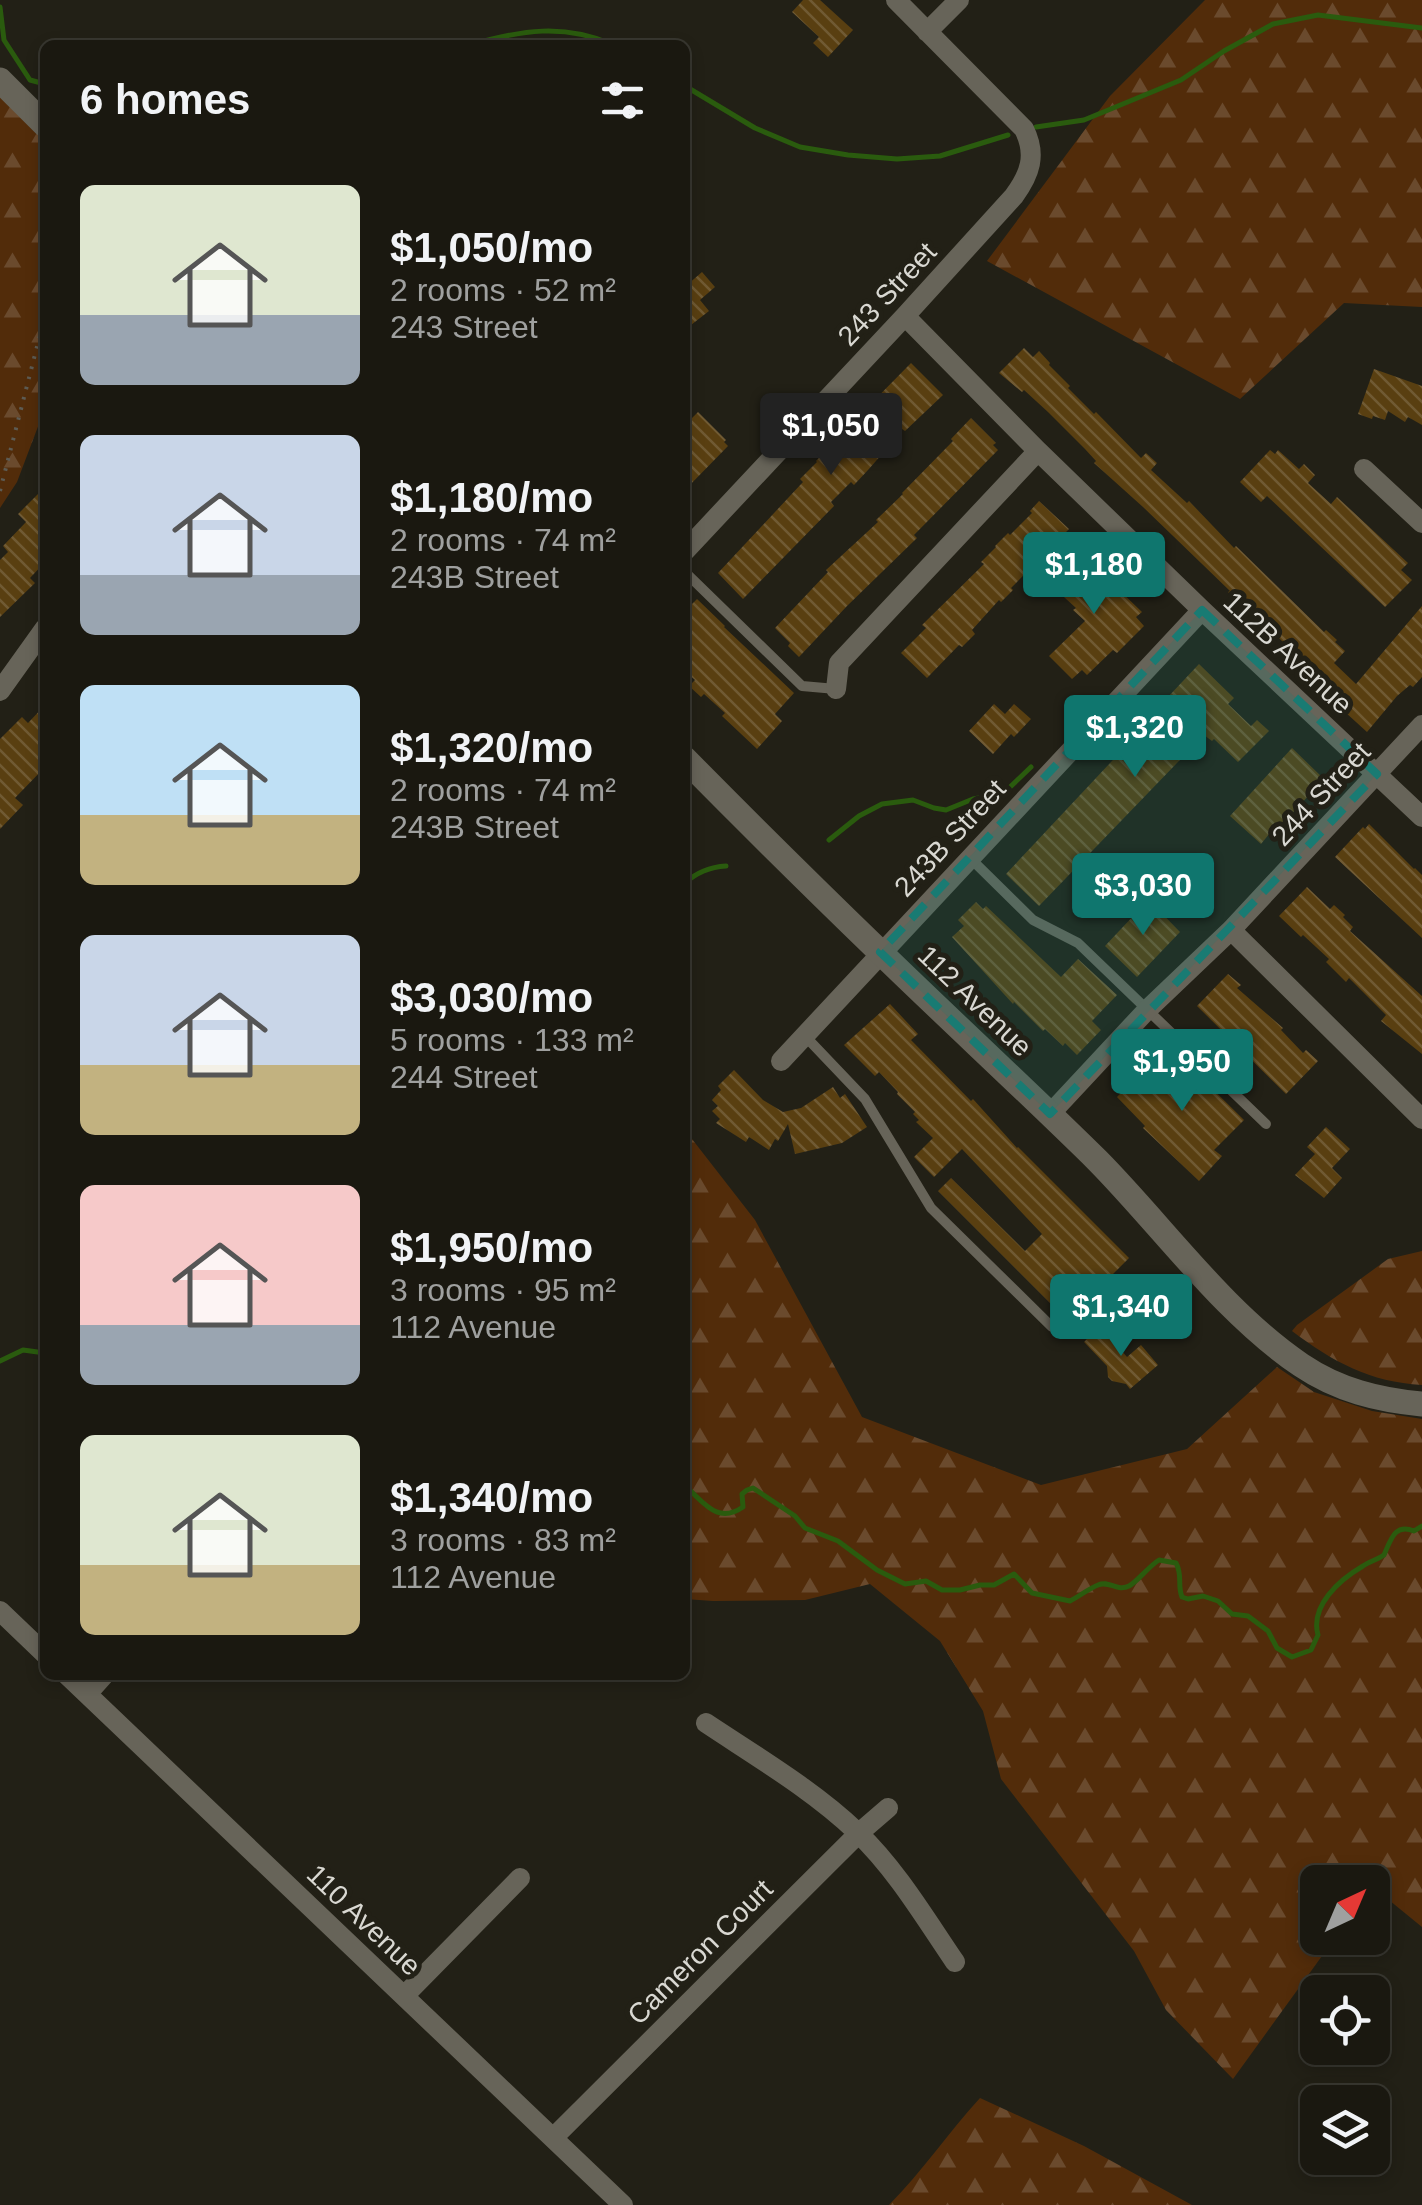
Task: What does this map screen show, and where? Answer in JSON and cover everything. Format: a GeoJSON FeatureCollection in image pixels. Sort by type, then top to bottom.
{"type":"FeatureCollection","features":[{"type":"Feature","properties":{"kind":"main road"},"geometry":{"type":"LineString","coordinates":[[0,80],[40,120]]}},
{"type":"Feature","properties":{"kind":"main road","name":"112 Avenue"},"geometry":{"type":"LineString","coordinates":[[690,764],[1050,1114],[1224,1297],[1282,1350],[1344,1388],[1367,1396],[1422,1404]]}},
{"type":"Feature","properties":{"kind":"street"},"geometry":{"type":"LineString","coordinates":[[896,0],[927,32],[959,0]]}},
{"type":"Feature","properties":{"kind":"street","name":"243 Street"},"geometry":{"type":"LineString","coordinates":[[690,545],[1014,196],[1032,165],[1030,141],[1024,130],[927,32]]}},
{"type":"Feature","properties":{"kind":"street","name":"112B Avenue"},"geometry":{"type":"LineString","coordinates":[[905,316],[1038,451],[1422,818]]}},
{"type":"Feature","properties":{"kind":"street"},"geometry":{"type":"LineString","coordinates":[[836,689],[839,663],[1038,451]]}},
{"type":"Feature","properties":{"kind":"street"},"geometry":{"type":"LineString","coordinates":[[1364,469],[1422,524]]}},
{"type":"Feature","properties":{"kind":"street","name":"243B Street"},"geometry":{"type":"LineString","coordinates":[[781,1061],[1202,610]]}},
{"type":"Feature","properties":{"kind":"street"},"geometry":{"type":"LineString","coordinates":[[0,691],[40,635]]}},
{"type":"Feature","properties":{"kind":"street","name":"244 Street"},"geometry":{"type":"LineString","coordinates":[[1050,1114],[1148,1010],[1231,930],[1422,725]]}},
{"type":"Feature","properties":{"kind":"street"},"geometry":{"type":"LineString","coordinates":[[1231,930],[1422,1119]]}},
{"type":"Feature","properties":{"kind":"street"},"geometry":{"type":"LineString","coordinates":[[0,1611],[40,1649]]}},
{"type":"Feature","properties":{"kind":"street","name":"110 Avenue"},"geometry":{"type":"LineString","coordinates":[[72,1680],[622,2205]]}},
{"type":"Feature","properties":{"kind":"street"},"geometry":{"type":"LineString","coordinates":[[86,1694],[99,1680]]}},
{"type":"Feature","properties":{"kind":"street"},"geometry":{"type":"LineString","coordinates":[[706,1723],[828,1807],[858,1833],[882,1858],[956,1962]]}},
{"type":"Feature","properties":{"kind":"street","name":"Cameron Court"},"geometry":{"type":"LineString","coordinates":[[552,2138],[858,1833],[888,1808]]}},
{"type":"Feature","properties":{"kind":"street"},"geometry":{"type":"LineString","coordinates":[[404,1996],[520,1878]]}},
{"type":"Feature","properties":{"kind":"lane"},"geometry":{"type":"LineString","coordinates":[[690,577],[802,686],[836,689]]}},
{"type":"Feature","properties":{"kind":"lane"},"geometry":{"type":"LineString","coordinates":[[970,858],[1034,920],[1078,943],[1266,1124]]}},
{"type":"Feature","properties":{"kind":"lane"},"geometry":{"type":"LineString","coordinates":[[804,1036],[866,1099],[931,1208],[1052,1327]]}},
{"type":"Feature","properties":{"kind":"path"},"geometry":{"type":"LineString","coordinates":[[0,491],[40,335]]}},
{"type":"Feature","properties":{"kind":"highlighted area"},"geometry":{"type":"Polygon","coordinates":[[[1202,610],[1377,774],[1050,1114],[880,952],[1202,610]]]}},
{"type":"Feature","properties":{"kind":"green space"},"geometry":{"type":"Polygon","coordinates":[[[1205,0],[1422,0],[1422,307],[1344,303],[1240,399],[987,261],[1110,96],[1205,0]]]}},
{"type":"Feature","properties":{"kind":"green space"},"geometry":{"type":"Polygon","coordinates":[[[0,80],[40,120],[40,421],[17,482],[0,508],[0,80]]]}},
{"type":"Feature","properties":{"kind":"green space"},"geometry":{"type":"Polygon","coordinates":[[[690,1136],[755,1220],[862,1417],[1041,1485],[1187,1449],[1277,1367],[1314,1392],[1372,1411],[1422,1419],[1422,1927],[1390,1901],[1390,1865],[1300,1865],[1300,1955],[1323,1955],[1308,1975],[1300,1975],[1300,1986],[1233,2079],[1166,2010],[1134,1951],[1001,1779],[983,1711],[940,1641],[870,1584],[805,1600],[690,1599],[690,1136]]]}},
{"type":"Feature","properties":{"kind":"green space"},"geometry":{"type":"Polygon","coordinates":[[[1422,1251],[1422,1385],[1369,1375],[1322,1352],[1292,1331],[1388,1259],[1422,1251]]]}},
{"type":"Feature","properties":{"kind":"green space"},"geometry":{"type":"Polygon","coordinates":[[[980,2098],[1084,2146],[1192,2205],[889,2205],[980,2098]]]}},
{"type":"Feature","properties":{"kind":"building"},"geometry":{"type":"Polygon","coordinates":[[[803,0],[820,0],[853,30],[828,57],[813,43],[819,37],[792,12],[803,0]]]}},
{"type":"Feature","properties":{"kind":"building"},"geometry":{"type":"Polygon","coordinates":[[[702,272],[715,287],[700,300],[709,311],[691,325],[690,324],[690,282],[702,272]]]}},
{"type":"Feature","properties":{"kind":"building"},"geometry":{"type":"Polygon","coordinates":[[[1024,348],[1033,357],[1039,351],[1094,414],[1141,458],[1146,453],[1157,463],[1151,470],[1337,640],[1345,651],[1334,663],[1356,684],[1422,606],[1422,677],[1397,696],[1367,732],[1334,702],[1343,692],[1238,602],[1094,463],[1048,412],[999,373],[1024,348]]]}},
{"type":"Feature","properties":{"kind":"building"},"geometry":{"type":"Polygon","coordinates":[[[911,363],[943,395],[905,431],[902,429],[854,485],[851,482],[831,502],[834,506],[743,599],[718,573],[803,482],[800,479],[826,450],[829,454],[853,428],[850,425],[911,363]]]}},
{"type":"Feature","properties":{"kind":"building"},"geometry":{"type":"Polygon","coordinates":[[[1374,369],[1422,386],[1422,425],[1408,417],[1405,422],[1388,411],[1385,420],[1358,414],[1374,369]]]}},
{"type":"Feature","properties":{"kind":"building"},"geometry":{"type":"Polygon","coordinates":[[[698,412],[728,446],[690,485],[690,420],[698,412]]]}},
{"type":"Feature","properties":{"kind":"building"},"geometry":{"type":"Polygon","coordinates":[[[971,418],[998,450],[799,657],[775,628],[971,418]]]}},
{"type":"Feature","properties":{"kind":"building"},"geometry":{"type":"Polygon","coordinates":[[[1270,450],[1275,454],[1278,450],[1299,469],[1304,464],[1315,475],[1308,483],[1331,504],[1337,497],[1408,563],[1401,570],[1412,580],[1385,607],[1267,496],[1261,502],[1240,482],[1270,450]]]}},
{"type":"Feature","properties":{"kind":"building"},"geometry":{"type":"Polygon","coordinates":[[[40,492],[40,567],[30,578],[35,583],[0,617],[0,560],[8,552],[3,546],[26,522],[18,514],[40,492]]]}},
{"type":"Feature","properties":{"kind":"building"},"geometry":{"type":"Polygon","coordinates":[[[1039,501],[1069,529],[972,630],[975,634],[927,678],[901,653],[926,628],[922,625],[984,564],[981,562],[1032,513],[1039,501]]]}},
{"type":"Feature","properties":{"kind":"building"},"geometry":{"type":"Polygon","coordinates":[[[1080,552],[1142,612],[1136,617],[1144,626],[1117,653],[1113,650],[1087,675],[1082,670],[1072,679],[1049,656],[1085,621],[1051,585],[1080,552]]]}},
{"type":"Feature","properties":{"kind":"building"},"geometry":{"type":"Polygon","coordinates":[[[697,599],[794,693],[775,714],[782,721],[757,749],[722,716],[725,713],[690,687],[695,680],[690,676],[690,606],[697,599]]]}},
{"type":"Feature","properties":{"kind":"building"},"geometry":{"type":"Polygon","coordinates":[[[1199,664],[1234,698],[1228,704],[1251,726],[1257,720],[1269,731],[1238,762],[1214,739],[1204,735],[1039,906],[1006,874],[1126,746],[1174,704],[1167,698],[1199,664]]]}},
{"type":"Feature","properties":{"kind":"building"},"geometry":{"type":"Polygon","coordinates":[[[994,704],[1005,714],[1014,704],[1031,719],[993,754],[969,731],[994,704]]]}},
{"type":"Feature","properties":{"kind":"building"},"geometry":{"type":"Polygon","coordinates":[[[40,710],[40,772],[15,798],[23,805],[0,829],[0,739],[22,717],[28,723],[40,710]]]}},
{"type":"Feature","properties":{"kind":"building"},"geometry":{"type":"Polygon","coordinates":[[[1292,748],[1324,779],[1261,844],[1230,816],[1292,748]]]}},
{"type":"Feature","properties":{"kind":"building"},"geometry":{"type":"Polygon","coordinates":[[[1369,824],[1422,875],[1422,938],[1335,857],[1369,824]]]}},
{"type":"Feature","properties":{"kind":"building"},"geometry":{"type":"Polygon","coordinates":[[[1307,887],[1330,909],[1334,905],[1345,915],[1353,927],[1350,931],[1422,996],[1422,1054],[1381,1021],[1386,1015],[1279,916],[1307,887]]]}},
{"type":"Feature","properties":{"kind":"building"},"geometry":{"type":"Polygon","coordinates":[[[1145,900],[1180,932],[1137,977],[1105,946],[1145,900]]]}},
{"type":"Feature","properties":{"kind":"building"},"geometry":{"type":"Polygon","coordinates":[[[976,902],[983,909],[986,906],[1061,977],[1078,959],[1117,995],[1092,1021],[1101,1030],[1077,1055],[1013,1004],[952,937],[964,926],[958,920],[976,902]]]}},
{"type":"Feature","properties":{"kind":"building"},"geometry":{"type":"Polygon","coordinates":[[[1228,974],[1241,985],[1237,988],[1283,1028],[1303,1053],[1306,1050],[1318,1061],[1286,1094],[1197,1006],[1228,974]]]}},
{"type":"Feature","properties":{"kind":"building"},"geometry":{"type":"Polygon","coordinates":[[[890,1004],[918,1034],[911,1040],[1129,1258],[1101,1286],[1093,1278],[1059,1312],[938,1191],[951,1178],[1025,1251],[1042,1234],[962,1149],[934,1177],[914,1157],[933,1138],[916,1122],[919,1120],[915,1112],[879,1072],[875,1076],[844,1045],[890,1004]]]}},
{"type":"Feature","properties":{"kind":"building"},"geometry":{"type":"Polygon","coordinates":[[[1176,1053],[1244,1120],[1214,1150],[1222,1156],[1199,1181],[1143,1128],[1117,1097],[1142,1071],[1151,1079],[1176,1053]]]}},
{"type":"Feature","properties":{"kind":"building"},"geometry":{"type":"Polygon","coordinates":[[[734,1070],[763,1100],[783,1112],[801,1108],[833,1087],[840,1098],[845,1094],[867,1127],[842,1143],[795,1154],[788,1124],[769,1150],[749,1137],[746,1142],[716,1123],[720,1119],[712,1111],[718,1106],[712,1100],[721,1090],[718,1086],[734,1070]]]}},
{"type":"Feature","properties":{"kind":"building"},"geometry":{"type":"Polygon","coordinates":[[[1326,1127],[1350,1149],[1332,1168],[1342,1178],[1324,1198],[1295,1175],[1315,1154],[1307,1147],[1326,1127]]]}},
{"type":"Feature","properties":{"kind":"building"},"geometry":{"type":"Polygon","coordinates":[[[1100,1326],[1127,1357],[1141,1345],[1158,1365],[1130,1389],[1112,1381],[1107,1366],[1084,1342],[1100,1326]]]}},
{"type":"Feature","properties":{"kind":"waterway"},"geometry":{"type":"LineString","coordinates":[[0,7],[4,40],[30,80],[40,83]]}},
{"type":"Feature","properties":{"kind":"waterway"},"geometry":{"type":"LineString","coordinates":[[1036,127],[1084,120],[1181,80],[1273,24],[1318,15],[1422,28]]}},
{"type":"Feature","properties":{"kind":"waterway"},"geometry":{"type":"LineString","coordinates":[[491,40],[542,31],[601,40]]}},
{"type":"Feature","properties":{"kind":"waterway"},"geometry":{"type":"LineString","coordinates":[[690,89],[755,128],[800,147],[848,155],[897,159],[940,156],[1008,135]]}},
{"type":"Feature","properties":{"kind":"waterway"},"geometry":{"type":"LineString","coordinates":[[829,840],[882,804],[913,800],[946,810],[1008,789],[1031,767]]}},
{"type":"Feature","properties":{"kind":"waterway"},"geometry":{"type":"LineString","coordinates":[[690,879],[726,866]]}},
{"type":"Feature","properties":{"kind":"waterway"},"geometry":{"type":"LineString","coordinates":[[0,1361],[23,1350],[40,1352]]}},
{"type":"Feature","properties":{"kind":"waterway"},"geometry":{"type":"LineString","coordinates":[[690,1490],[711,1509],[726,1514],[743,1507],[742,1494],[753,1488],[795,1516],[805,1528],[838,1541],[877,1570],[905,1584],[926,1581],[942,1590],[994,1585],[1014,1574],[1032,1593],[1070,1601],[1102,1584],[1129,1586],[1159,1560],[1176,1563],[1182,1597],[1203,1596],[1218,1601],[1232,1614],[1248,1616],[1268,1631],[1277,1648],[1292,1657],[1311,1650],[1318,1635],[1318,1614],[1336,1586],[1384,1555],[1398,1531],[1414,1531],[1422,1526]]}}]}
